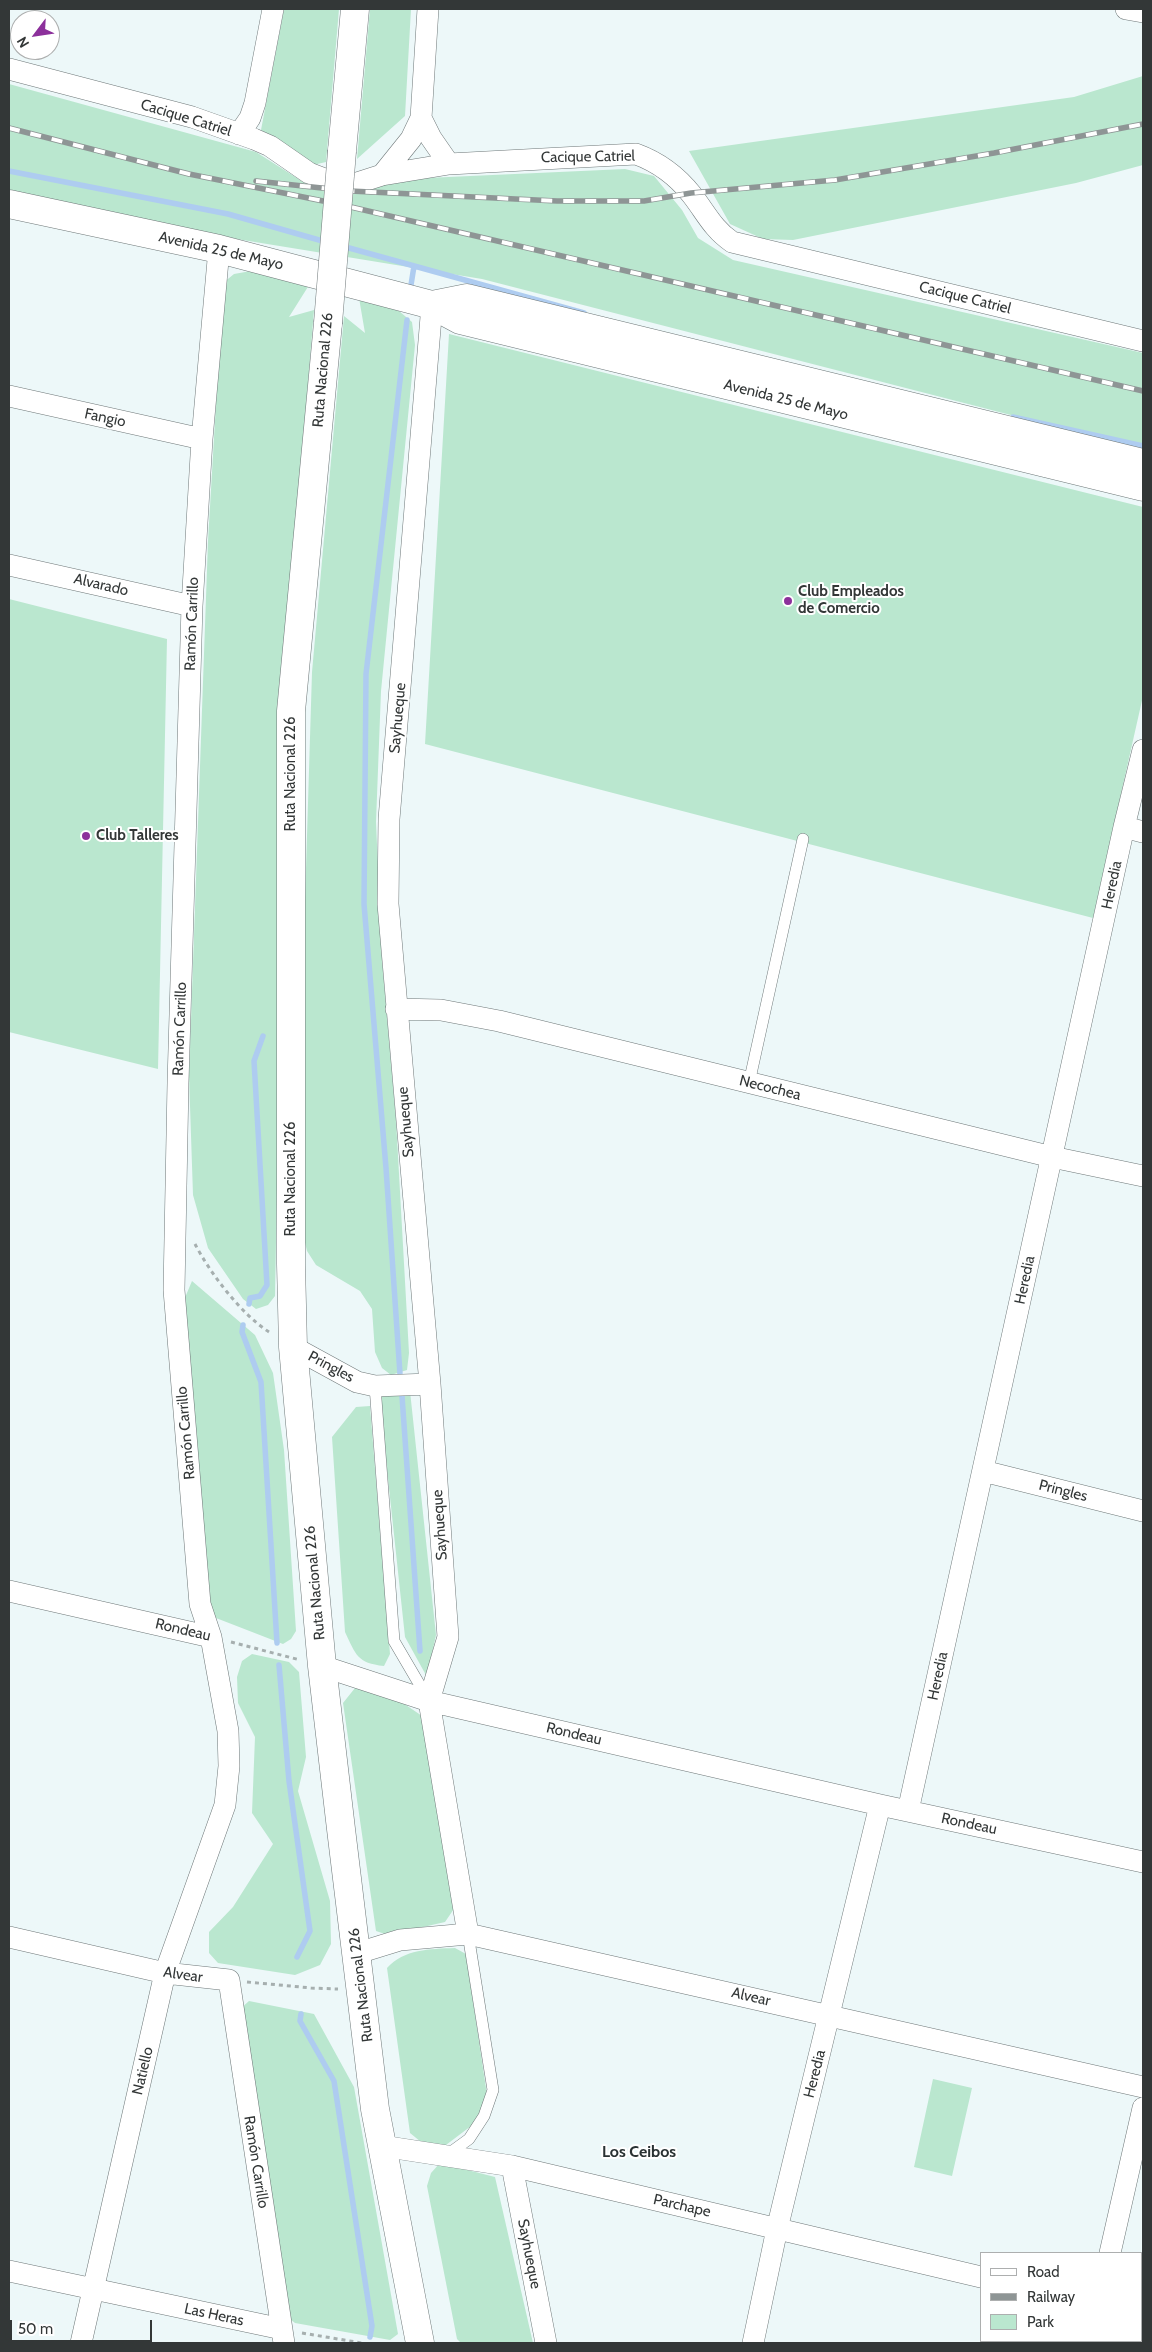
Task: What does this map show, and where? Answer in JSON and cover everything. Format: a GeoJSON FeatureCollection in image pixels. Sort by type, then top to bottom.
{"type":"FeatureCollection","features":[{"type":"Feature","properties":{"kind":"main road","name":"Ruta Nacional 226"},"geometry":{"type":"LineString","coordinates":[[355,9],[328,324],[291,711],[290,1264],[293,1347],[322,1666],[358,1953],[375,2109],[420,2343]]}},
{"type":"Feature","properties":{"kind":"main road","name":"Avenida 25 de Mayo"},"geometry":{"type":"LineString","coordinates":[[9,204],[219,249],[432,305],[460,320],[1143,487]]}},
{"type":"Feature","properties":{"kind":"main road","name":"Avenida 25 de Mayo"},"geometry":{"type":"LineString","coordinates":[[432,305],[467,298],[1143,463]]}},
{"type":"Feature","properties":{"kind":"street"},"geometry":{"type":"LineString","coordinates":[[239,134],[250,118],[256,103],[273,9]]}},
{"type":"Feature","properties":{"kind":"street"},"geometry":{"type":"LineString","coordinates":[[382,175],[411,139],[421,118],[428,9]]}},
{"type":"Feature","properties":{"kind":"street"},"geometry":{"type":"LineString","coordinates":[[1126,9],[1143,12]]}},
{"type":"Feature","properties":{"kind":"street","name":"Cacique Catriel"},"geometry":{"type":"LineString","coordinates":[[9,69],[192,117],[270,146],[309,173],[335,183],[357,183],[382,175],[449,164],[636,154],[651,159],[667,169],[691,193],[719,233],[732,242],[1143,341]]}},
{"type":"Feature","properties":{"kind":"street"},"geometry":{"type":"LineString","coordinates":[[421,118],[431,138],[449,164]]}},
{"type":"Feature","properties":{"kind":"street","name":"Ramón Carrillo"},"geometry":{"type":"LineString","coordinates":[[219,249],[202,439],[192,606],[174,1290],[200,1604],[211,1637],[228,1731],[229,1766],[225,1805]]}},
{"type":"Feature","properties":{"kind":"street","name":"Sayhueque"},"geometry":{"type":"LineString","coordinates":[[432,305],[389,819],[388,904],[430,1384],[448,1637],[429,1701],[468,1934]]}},
{"type":"Feature","properties":{"kind":"street","name":"Fangio"},"geometry":{"type":"LineString","coordinates":[[9,396],[202,439]]}},
{"type":"Feature","properties":{"kind":"street","name":"Alvarado"},"geometry":{"type":"LineString","coordinates":[[9,565],[192,606]]}},
{"type":"Feature","properties":{"kind":"street","name":"Heredia"},"geometry":{"type":"LineString","coordinates":[[908,1811],[1052,1157],[1134,829],[1143,750]]}},
{"type":"Feature","properties":{"kind":"street","name":"Necochea"},"geometry":{"type":"LineString","coordinates":[[396,1009],[441,1010],[499,1021],[1052,1157],[1143,1176]]}},
{"type":"Feature","properties":{"kind":"street","name":"Pringles"},"geometry":{"type":"LineString","coordinates":[[293,1347],[357,1382],[375,1386],[430,1384]]}},
{"type":"Feature","properties":{"kind":"street","name":"Pringles"},"geometry":{"type":"LineString","coordinates":[[983,1471],[1143,1511]]}},
{"type":"Feature","properties":{"kind":"street","name":"Rondeau"},"geometry":{"type":"LineString","coordinates":[[9,1591],[211,1637]]}},
{"type":"Feature","properties":{"kind":"street","name":"Rondeau"},"geometry":{"type":"LineString","coordinates":[[322,1666],[429,1701],[880,1805],[1143,1862]]}},
{"type":"Feature","properties":{"kind":"street","name":"Natiello"},"geometry":{"type":"LineString","coordinates":[[81,2343],[165,1973],[225,1805]]}},
{"type":"Feature","properties":{"kind":"street","name":"Heredia"},"geometry":{"type":"LineString","coordinates":[[753,2343],[777,2229],[880,1805]]}},
{"type":"Feature","properties":{"kind":"street","name":"Alvear"},"geometry":{"type":"LineString","coordinates":[[358,1953],[400,1940],[468,1934],[1143,2087]]}},
{"type":"Feature","properties":{"kind":"street","name":"Alvear"},"geometry":{"type":"LineString","coordinates":[[9,1937],[165,1973],[229,1980]]}},
{"type":"Feature","properties":{"kind":"street","name":"Ramón Carrillo"},"geometry":{"type":"LineString","coordinates":[[229,1980],[283,2336]]}},
{"type":"Feature","properties":{"kind":"street"},"geometry":{"type":"LineString","coordinates":[[1110,2252],[1143,2108]]}},
{"type":"Feature","properties":{"kind":"street","name":"Parchape"},"geometry":{"type":"LineString","coordinates":[[382,2146],[512,2166],[980,2277]]}},
{"type":"Feature","properties":{"kind":"street","name":"Sayhueque"},"geometry":{"type":"LineString","coordinates":[[512,2166],[546,2343]]}},
{"type":"Feature","properties":{"kind":"street","name":"Las Heras"},"geometry":{"type":"LineString","coordinates":[[9,2271],[94,2288],[283,2336]]}},
{"type":"Feature","properties":{"kind":"lane"},"geometry":{"type":"LineString","coordinates":[[750,1083],[803,839]]}},
{"type":"Feature","properties":{"kind":"lane"},"geometry":{"type":"LineString","coordinates":[[375,1386],[394,1641],[429,1701]]}},
{"type":"Feature","properties":{"kind":"lane"},"geometry":{"type":"LineString","coordinates":[[445,2156],[469,2139],[484,2116],[494,2090],[468,1934]]}},
{"type":"Feature","properties":{"kind":"path"},"geometry":{"type":"LineString","coordinates":[[192,1238],[201,1255],[231,1296],[263,1328],[293,1347]]}},
{"type":"Feature","properties":{"kind":"path","name":"Rondeau"},"geometry":{"type":"LineString","coordinates":[[211,1637],[322,1666]]}},
{"type":"Feature","properties":{"kind":"path"},"geometry":{"type":"LineString","coordinates":[[229,1980],[337,1989],[361,1985]]}},
{"type":"Feature","properties":{"kind":"path"},"geometry":{"type":"LineString","coordinates":[[283,2336],[362,2343]]}},
{"type":"Feature","properties":{"kind":"green space"},"geometry":{"type":"Polygon","coordinates":[[[284,9],[339,9],[326,162],[313,165],[261,130],[284,9]]]}},
{"type":"Feature","properties":{"kind":"green space"},"geometry":{"type":"Polygon","coordinates":[[[370,9],[411,9],[405,116],[357,159],[370,9]]]}},
{"type":"Feature","properties":{"kind":"green space"},"geometry":{"type":"Polygon","coordinates":[[[1143,76],[1143,165],[1076,183],[793,240],[763,239],[730,224],[689,151],[1074,97],[1143,76]]]}},
{"type":"Feature","properties":{"kind":"green space"},"geometry":{"type":"Polygon","coordinates":[[[9,84],[256,152],[300,180],[316,183],[625,169],[654,176],[682,210],[698,238],[733,260],[1143,353],[1143,449],[482,279],[212,235],[9,195],[9,84]]]}},
{"type":"Feature","properties":{"kind":"green space"},"geometry":{"type":"Polygon","coordinates":[[[262,269],[311,282],[289,317],[314,310],[287,641],[275,1296],[268,1305],[256,1309],[243,1299],[208,1248],[193,1195],[189,1076],[208,541],[223,283],[234,274],[262,269]]]}},
{"type":"Feature","properties":{"kind":"green space"},"geometry":{"type":"Polygon","coordinates":[[[359,298],[399,311],[412,322],[415,345],[381,691],[376,822],[382,959],[396,1120],[409,1353],[407,1370],[391,1375],[382,1368],[375,1352],[372,1309],[360,1291],[316,1265],[307,1251],[302,1230],[304,934],[312,672],[344,316],[365,333],[359,298]]]}},
{"type":"Feature","properties":{"kind":"green space","name":"Club Empleados de Comercio"},"geometry":{"type":"Polygon","coordinates":[[[449,334],[1143,507],[1143,696],[1093,918],[425,744],[449,334]]]}},
{"type":"Feature","properties":{"kind":"green space","name":"Club Talleres"},"geometry":{"type":"Polygon","coordinates":[[[9,599],[167,639],[158,1069],[9,1032],[9,599]]]}},
{"type":"Feature","properties":{"kind":"green space"},"geometry":{"type":"Polygon","coordinates":[[[192,1281],[255,1335],[273,1373],[284,1450],[296,1631],[291,1639],[283,1644],[216,1618],[204,1599],[184,1300],[192,1281]]]}},
{"type":"Feature","properties":{"kind":"green space"},"geometry":{"type":"Polygon","coordinates":[[[410,1391],[436,1635],[427,1677],[405,1637],[379,1395],[410,1391]]]}},
{"type":"Feature","properties":{"kind":"green space"},"geometry":{"type":"Polygon","coordinates":[[[370,1406],[390,1654],[384,1666],[368,1663],[358,1656],[345,1632],[332,1437],[356,1407],[370,1406]]]}},
{"type":"Feature","properties":{"kind":"green space"},"geometry":{"type":"Polygon","coordinates":[[[252,1654],[289,1662],[299,1672],[306,1757],[298,1791],[330,1901],[331,1944],[320,1965],[295,1975],[218,1963],[209,1953],[209,1932],[233,1907],[273,1844],[252,1813],[255,1737],[238,1703],[237,1677],[242,1661],[252,1654]]]}},
{"type":"Feature","properties":{"kind":"green space"},"geometry":{"type":"Polygon","coordinates":[[[355,1688],[400,1701],[425,1718],[458,1903],[445,1922],[388,1935],[376,1931],[343,1703],[355,1688]]]}},
{"type":"Feature","properties":{"kind":"green space"},"geometry":{"type":"Polygon","coordinates":[[[455,1948],[466,1954],[487,2095],[475,2123],[442,2148],[426,2146],[410,2133],[387,1968],[401,1957],[418,1951],[455,1948]]]}},
{"type":"Feature","properties":{"kind":"green space"},"geometry":{"type":"Polygon","coordinates":[[[249,2001],[314,2014],[354,2087],[398,2334],[390,2340],[295,2323],[285,2315],[240,2009],[249,2001]]]}},
{"type":"Feature","properties":{"kind":"green space"},"geometry":{"type":"Polygon","coordinates":[[[933,2079],[972,2088],[952,2176],[914,2167],[933,2079]]]}},
{"type":"Feature","properties":{"kind":"green space"},"geometry":{"type":"Polygon","coordinates":[[[440,2163],[495,2177],[533,2343],[461,2343],[457,2339],[427,2186],[431,2173],[440,2163]]]}},
{"type":"Feature","properties":{"kind":"waterway"},"geometry":{"type":"LineString","coordinates":[[9,171],[228,214],[326,242]]}},
{"type":"Feature","properties":{"kind":"waterway"},"geometry":{"type":"LineString","coordinates":[[342,246],[584,313]]}},
{"type":"Feature","properties":{"kind":"waterway"},"geometry":{"type":"LineString","coordinates":[[411,285],[414,266]]}},
{"type":"Feature","properties":{"kind":"waterway"},"geometry":{"type":"LineString","coordinates":[[400,1374],[386,1168],[364,904],[366,674],[407,320]]}},
{"type":"Feature","properties":{"kind":"waterway"},"geometry":{"type":"LineString","coordinates":[[1013,417],[1143,446]]}},
{"type":"Feature","properties":{"kind":"waterway"},"geometry":{"type":"LineString","coordinates":[[249,1304],[250,1298],[260,1296],[267,1285],[254,1061],[263,1036]]}},
{"type":"Feature","properties":{"kind":"waterway"},"geometry":{"type":"LineString","coordinates":[[243,1325],[242,1332],[261,1382],[277,1643]]}},
{"type":"Feature","properties":{"kind":"waterway"},"geometry":{"type":"LineString","coordinates":[[402,1396],[420,1651]]}},
{"type":"Feature","properties":{"kind":"waterway"},"geometry":{"type":"LineString","coordinates":[[279,1665],[289,1781],[310,1931],[297,1957]]}},
{"type":"Feature","properties":{"kind":"waterway"},"geometry":{"type":"LineString","coordinates":[[301,2014],[300,2021],[334,2081],[372,2326],[370,2337]]}},
{"type":"Feature","properties":{"kind":"railway"},"geometry":{"type":"LineString","coordinates":[[256,181],[350,191],[557,201],[644,201],[691,193],[835,180],[994,153],[1143,124]]}},
{"type":"Feature","properties":{"kind":"railway"},"geometry":{"type":"LineString","coordinates":[[9,128],[189,174],[338,204],[1143,391]]}},
{"type":"Feature","properties":{"kind":"place","name":"Club Empleados de Comercio"},"geometry":{"type":"Point","coordinates":[788,601]}},
{"type":"Feature","properties":{"kind":"place","name":"Club Talleres"},"geometry":{"type":"Point","coordinates":[86,836]}},
{"type":"Feature","properties":{"kind":"district","name":"Los Ceibos"},"geometry":{"type":"Point","coordinates":[639,2152]}}]}
